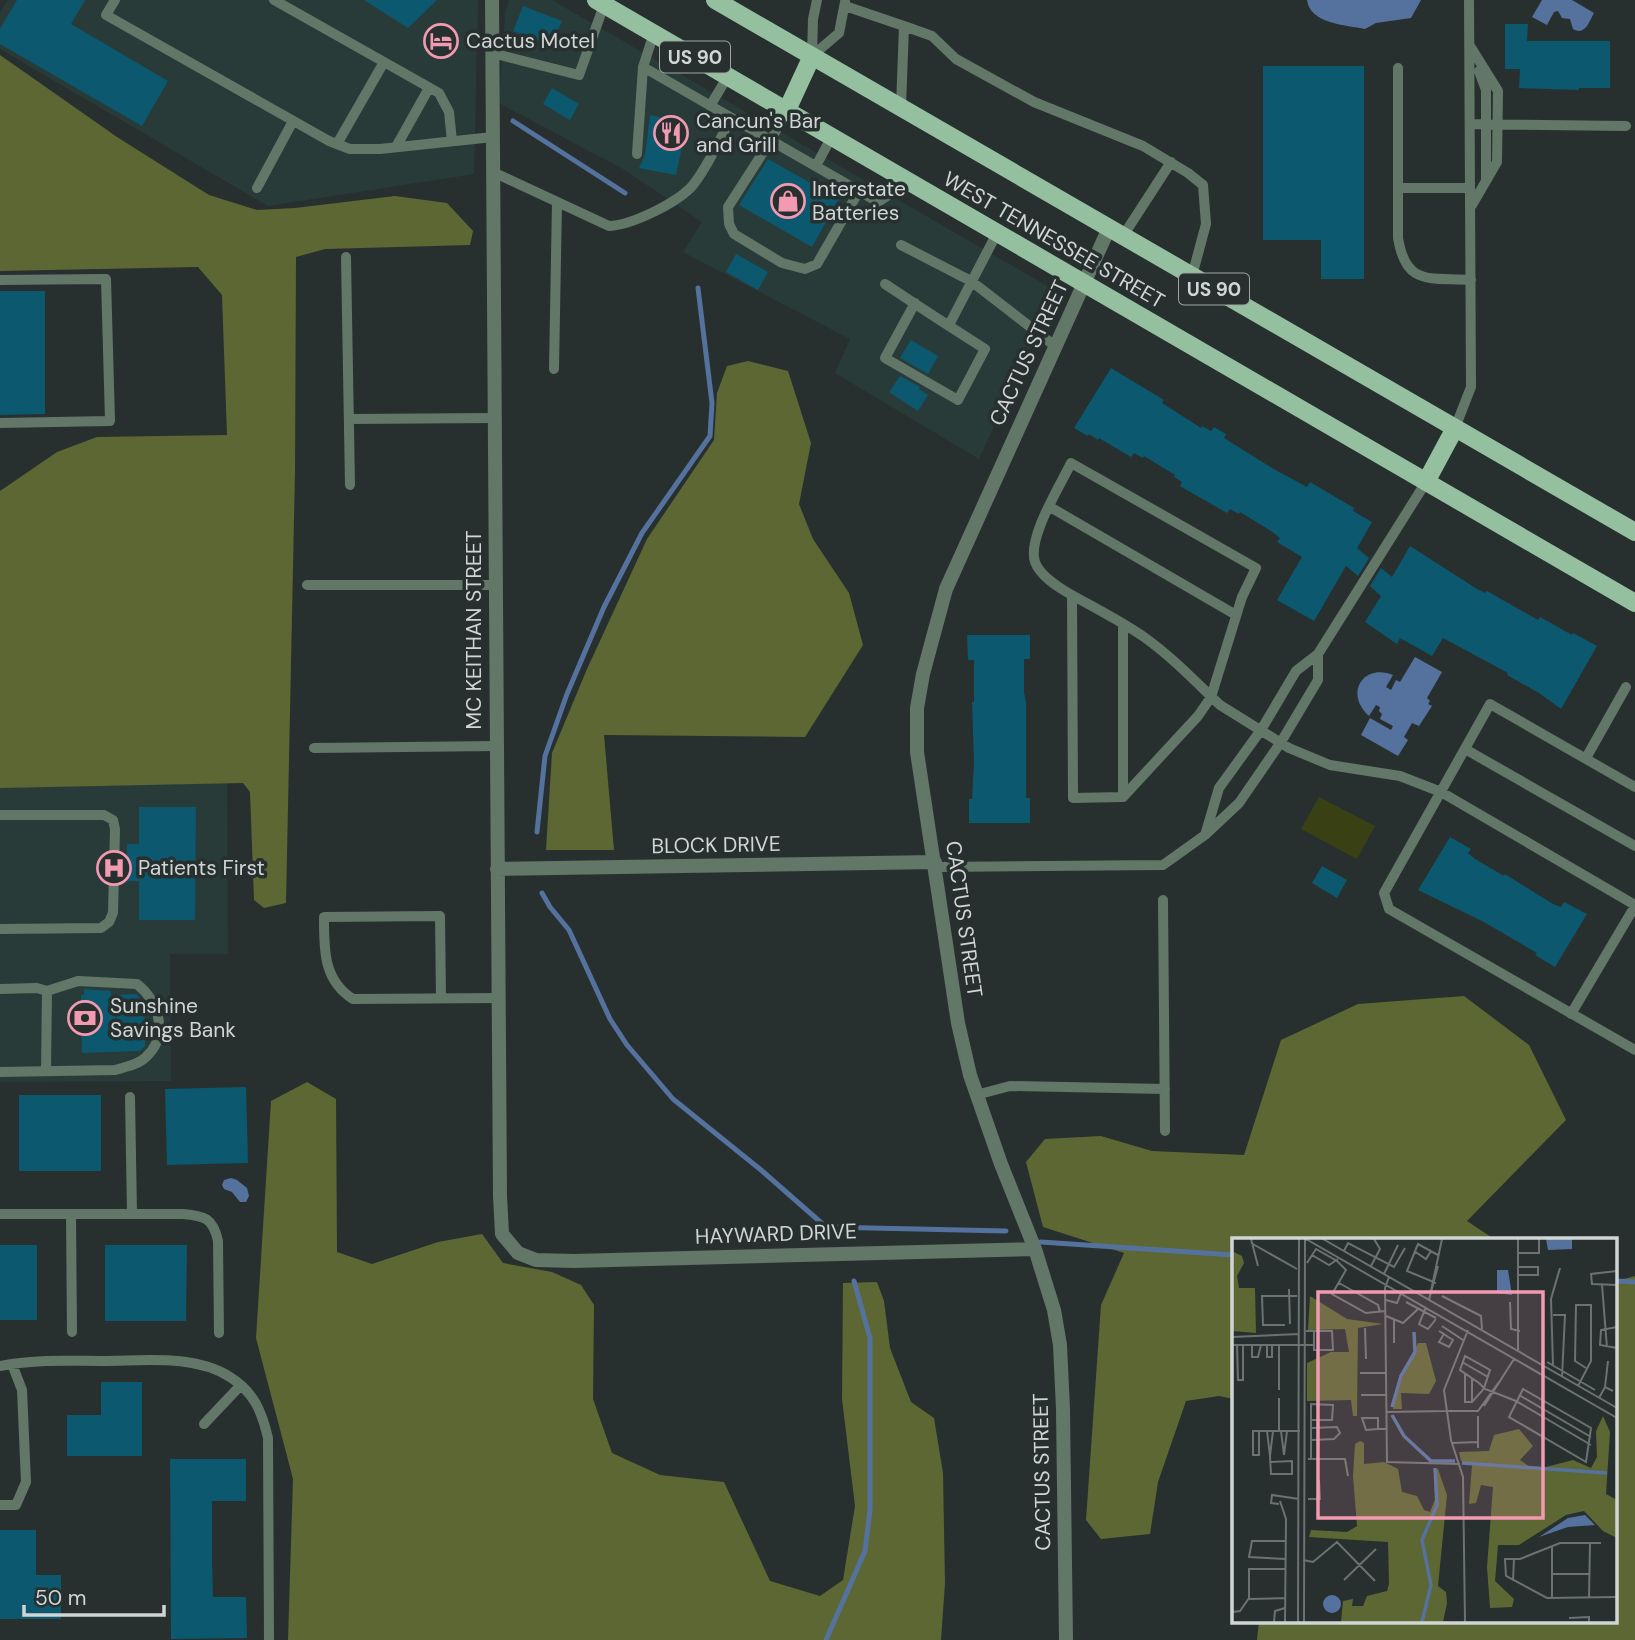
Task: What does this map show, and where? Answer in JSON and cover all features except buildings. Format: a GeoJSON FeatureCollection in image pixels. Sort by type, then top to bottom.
{"type":"FeatureCollection","features":[{"type":"Feature","properties":{"kind":"main road","name":"WEST TENNESSEE STREET"},"geometry":{"type":"LineString","coordinates":[[715,0],[1635,532]]}},
{"type":"Feature","properties":{"kind":"main road","name":"WEST TENNESSEE STREET"},"geometry":{"type":"LineString","coordinates":[[600,2],[1635,603]]}},
{"type":"Feature","properties":{"kind":"main road"},"geometry":{"type":"LineString","coordinates":[[787,110],[812,56]]}},
{"type":"Feature","properties":{"kind":"main road"},"geometry":{"type":"LineString","coordinates":[[1426,482],[1455,428]]}},
{"type":"Feature","properties":{"kind":"street","name":"MC KEITHAN STREET"},"geometry":{"type":"LineString","coordinates":[[492,0],[500,1196],[502,1234],[518,1253]]}},
{"type":"Feature","properties":{"kind":"street","name":"CACTUS STREET"},"geometry":{"type":"LineString","coordinates":[[1066,1640],[1060,1345],[1054,1310],[1035,1249],[976,1095],[958,1023],[917,752],[917,708],[923,674],[946,589],[1084,284],[1116,232]]}},
{"type":"Feature","properties":{"kind":"street","name":"BLOCK DRIVE"},"geometry":{"type":"LineString","coordinates":[[497,869],[935,864]]}},
{"type":"Feature","properties":{"kind":"street","name":"HAYWARD DRIVE"},"geometry":{"type":"LineString","coordinates":[[518,1253],[537,1260],[574,1261],[1035,1249]]}},
{"type":"Feature","properties":{"kind":"lane"},"geometry":{"type":"LineString","coordinates":[[115,0],[106,15],[293,121],[350,149],[493,137]]}},
{"type":"Feature","properties":{"kind":"lane"},"geometry":{"type":"LineString","coordinates":[[274,0],[439,93],[449,112],[452,141]]}},
{"type":"Feature","properties":{"kind":"lane"},"geometry":{"type":"LineString","coordinates":[[812,56],[813,19],[817,0]]}},
{"type":"Feature","properties":{"kind":"lane"},"geometry":{"type":"LineString","coordinates":[[1455,428],[1471,387],[1469,0]]}},
{"type":"Feature","properties":{"kind":"lane"},"geometry":{"type":"LineString","coordinates":[[492,53],[579,75],[600,2]]}},
{"type":"Feature","properties":{"kind":"lane"},"geometry":{"type":"LineString","coordinates":[[812,56],[839,33],[845,3],[932,36],[956,59],[1034,102],[1143,146],[1171,162],[1203,185],[1206,224],[1192,276]]}},
{"type":"Feature","properties":{"kind":"lane"},"geometry":{"type":"LineString","coordinates":[[901,107],[904,26]]}},
{"type":"Feature","properties":{"kind":"lane"},"geometry":{"type":"LineString","coordinates":[[637,154],[643,67],[654,33]]}},
{"type":"Feature","properties":{"kind":"lane"},"geometry":{"type":"LineString","coordinates":[[1469,45],[1497,91],[1492,125],[1497,162],[1470,207]]}},
{"type":"Feature","properties":{"kind":"lane"},"geometry":{"type":"LineString","coordinates":[[337,144],[384,62]]}},
{"type":"Feature","properties":{"kind":"lane"},"geometry":{"type":"LineString","coordinates":[[643,67],[878,202],[909,181]]}},
{"type":"Feature","properties":{"kind":"lane"},"geometry":{"type":"LineString","coordinates":[[1398,68],[1398,238],[1404,263],[1411,272],[1421,277],[1471,280]]}},
{"type":"Feature","properties":{"kind":"lane"},"geometry":{"type":"LineString","coordinates":[[710,106],[728,76]]}},
{"type":"Feature","properties":{"kind":"lane"},"geometry":{"type":"LineString","coordinates":[[396,147],[429,88]]}},
{"type":"Feature","properties":{"kind":"lane"},"geometry":{"type":"LineString","coordinates":[[787,110],[728,207],[734,234],[782,263],[804,269],[817,264],[859,191]]}},
{"type":"Feature","properties":{"kind":"lane"},"geometry":{"type":"LineString","coordinates":[[493,172],[609,226],[622,225],[657,211],[695,184],[731,118]]}},
{"type":"Feature","properties":{"kind":"lane"},"geometry":{"type":"LineString","coordinates":[[257,188],[293,121]]}},
{"type":"Feature","properties":{"kind":"lane"},"geometry":{"type":"LineString","coordinates":[[1470,124],[1626,126]]}},
{"type":"Feature","properties":{"kind":"lane"},"geometry":{"type":"LineString","coordinates":[[816,166],[832,136]]}},
{"type":"Feature","properties":{"kind":"lane"},"geometry":{"type":"LineString","coordinates":[[1116,232],[1171,162]]}},
{"type":"Feature","properties":{"kind":"lane"},"geometry":{"type":"LineString","coordinates":[[1398,188],[1470,188]]}},
{"type":"Feature","properties":{"kind":"lane"},"geometry":{"type":"LineString","coordinates":[[554,369],[557,202]]}},
{"type":"Feature","properties":{"kind":"lane"},"geometry":{"type":"LineString","coordinates":[[948,326],[998,233]]}},
{"type":"Feature","properties":{"kind":"lane"},"geometry":{"type":"LineString","coordinates":[[901,245],[971,281],[1055,346]]}},
{"type":"Feature","properties":{"kind":"lane"},"geometry":{"type":"LineString","coordinates":[[346,257],[350,485]]}},
{"type":"Feature","properties":{"kind":"lane"},"geometry":{"type":"LineString","coordinates":[[0,280],[106,279],[110,421],[0,423]]}},
{"type":"Feature","properties":{"kind":"lane"},"geometry":{"type":"LineString","coordinates":[[885,284],[915,303],[948,326],[985,349],[958,400],[885,358],[915,303]]}},
{"type":"Feature","properties":{"kind":"lane"},"geometry":{"type":"LineString","coordinates":[[349,419],[494,418]]}},
{"type":"Feature","properties":{"kind":"lane"},"geometry":{"type":"LineString","coordinates":[[1072,595],[1073,798],[1123,797],[1198,716],[1211,697],[1242,597],[1256,568],[1071,463],[1034,548],[1035,562],[1046,577],[1123,624],[1174,660],[1211,697],[1220,705],[1281,742],[1330,765],[1400,776],[1441,792],[1635,906],[1571,1014]]}},
{"type":"Feature","properties":{"kind":"lane"},"geometry":{"type":"LineString","coordinates":[[1205,835],[1219,788],[1261,730],[1296,671],[1318,654],[1426,482]]}},
{"type":"Feature","properties":{"kind":"lane"},"geometry":{"type":"LineString","coordinates":[[1050,507],[1236,615]]}},
{"type":"Feature","properties":{"kind":"lane"},"geometry":{"type":"LineString","coordinates":[[307,585],[495,585]]}},
{"type":"Feature","properties":{"kind":"lane"},"geometry":{"type":"LineString","coordinates":[[1123,624],[1123,797]]}},
{"type":"Feature","properties":{"kind":"lane"},"geometry":{"type":"LineString","coordinates":[[935,864],[1163,865],[1205,835],[1239,803],[1281,742],[1318,680],[1318,654]]}},
{"type":"Feature","properties":{"kind":"lane"},"geometry":{"type":"LineString","coordinates":[[1586,758],[1626,687]]}},
{"type":"Feature","properties":{"kind":"lane"},"geometry":{"type":"LineString","coordinates":[[1282,694],[1303,705]]}},
{"type":"Feature","properties":{"kind":"lane"},"geometry":{"type":"LineString","coordinates":[[1635,787],[1490,704],[1384,893],[1388,909],[1635,1050]]}},
{"type":"Feature","properties":{"kind":"lane"},"geometry":{"type":"LineString","coordinates":[[314,748],[496,746]]}},
{"type":"Feature","properties":{"kind":"lane"},"geometry":{"type":"LineString","coordinates":[[1465,748],[1635,846]]}},
{"type":"Feature","properties":{"kind":"lane"},"geometry":{"type":"LineString","coordinates":[[1237,764],[1257,778]]}},
{"type":"Feature","properties":{"kind":"lane"},"geometry":{"type":"LineString","coordinates":[[0,815],[104,815],[113,820],[114,829],[113,914],[109,922],[101,928],[0,929]]}},
{"type":"Feature","properties":{"kind":"lane"},"geometry":{"type":"LineString","coordinates":[[1163,900],[1165,1131]]}},
{"type":"Feature","properties":{"kind":"lane"},"geometry":{"type":"LineString","coordinates":[[441,998],[440,916],[324,916],[324,956],[330,973],[342,992],[354,999],[498,998]]}},
{"type":"Feature","properties":{"kind":"lane"},"geometry":{"type":"LineString","coordinates":[[0,989],[37,988],[47,991],[78,981],[136,984],[153,1000],[159,1021],[154,1044],[146,1057],[133,1065],[115,1070],[0,1072]]}},
{"type":"Feature","properties":{"kind":"lane"},"geometry":{"type":"LineString","coordinates":[[46,1071],[47,991]]}},
{"type":"Feature","properties":{"kind":"lane"},"geometry":{"type":"LineString","coordinates":[[976,1095],[1010,1086],[1165,1089]]}},
{"type":"Feature","properties":{"kind":"lane"},"geometry":{"type":"LineString","coordinates":[[130,1097],[132,1214]]}},
{"type":"Feature","properties":{"kind":"lane"},"geometry":{"type":"LineString","coordinates":[[0,1214],[199,1216],[215,1226],[218,1241],[219,1333]]}},
{"type":"Feature","properties":{"kind":"lane"},"geometry":{"type":"LineString","coordinates":[[71,1214],[72,1332]]}},
{"type":"Feature","properties":{"kind":"lane"},"geometry":{"type":"LineString","coordinates":[[0,1366],[25,1361],[176,1361],[209,1367],[230,1377],[254,1398],[263,1416],[268,1438],[269,1640]]}},
{"type":"Feature","properties":{"kind":"lane"},"geometry":{"type":"LineString","coordinates":[[0,1505],[16,1504],[26,1482],[22,1390],[12,1364]]}},
{"type":"Feature","properties":{"kind":"lane"},"geometry":{"type":"LineString","coordinates":[[204,1424],[240,1386]]}},
{"type":"Feature","properties":{"kind":"shaded area"},"geometry":{"type":"Polygon","coordinates":[[[8,0],[478,0],[474,174],[268,206],[0,49],[0,12],[8,0]]]}},
{"type":"Feature","properties":{"kind":"shaded area"},"geometry":{"type":"Polygon","coordinates":[[[509,0],[552,0],[1056,291],[979,459],[835,373],[850,339],[683,252],[702,222],[623,169],[499,103],[505,14],[509,0]]]}},
{"type":"Feature","properties":{"kind":"shaded area","name":"Patients First"},"geometry":{"type":"Polygon","coordinates":[[[0,782],[227,782],[228,954],[170,954],[171,1081],[0,1082],[0,782]]]}},
{"type":"Feature","properties":{"kind":"green space"},"geometry":{"type":"Polygon","coordinates":[[[0,55],[117,137],[209,195],[257,210],[395,196],[447,203],[473,231],[470,245],[325,249],[296,257],[295,472],[286,903],[264,908],[254,900],[250,792],[243,783],[0,788],[0,491],[57,452],[97,437],[227,435],[222,295],[198,267],[0,271],[0,55]]]}},
{"type":"Feature","properties":{"kind":"green space"},"geometry":{"type":"Polygon","coordinates":[[[748,361],[788,371],[811,443],[799,504],[813,539],[849,593],[863,645],[805,737],[604,735],[614,850],[546,850],[552,753],[647,539],[714,440],[717,393],[727,366],[748,361]]]}},
{"type":"Feature","properties":{"kind":"green space"},"geometry":{"type":"Polygon","coordinates":[[[1319,797],[1375,826],[1357,859],[1301,829],[1319,797]]]}},
{"type":"Feature","properties":{"kind":"green space"},"geometry":{"type":"Polygon","coordinates":[[[1464,996],[1529,1045],[1566,1120],[1467,1221],[1492,1238],[1232,1238],[1232,1399],[1219,1396],[1186,1401],[1158,1482],[1150,1534],[1101,1539],[1086,1520],[1101,1305],[1124,1253],[1043,1227],[1026,1162],[1045,1139],[1101,1136],[1152,1151],[1244,1155],[1281,1040],[1358,1004],[1464,996]]]}},
{"type":"Feature","properties":{"kind":"green space"},"geometry":{"type":"Polygon","coordinates":[[[307,1082],[336,1099],[337,1252],[372,1264],[438,1242],[482,1234],[503,1263],[552,1272],[581,1285],[594,1305],[593,1399],[612,1453],[660,1475],[724,1482],[770,1581],[820,1596],[843,1580],[855,1506],[842,1399],[843,1283],[877,1282],[884,1301],[890,1348],[911,1402],[934,1418],[943,1473],[945,1583],[941,1640],[288,1640],[293,1479],[256,1338],[271,1101],[307,1082]]]}},
{"type":"Feature","properties":{"kind":"green space"},"geometry":{"type":"Polygon","coordinates":[[[1635,1276],[1635,1640],[1257,1640],[1259,1622],[1618,1622],[1618,1280],[1635,1276]]]}},
{"type":"Feature","properties":{"kind":"water"},"geometry":{"type":"Polygon","coordinates":[[[1307,0],[1421,0],[1411,18],[1376,23],[1365,29],[1322,19],[1310,8],[1307,0]]]}},
{"type":"Feature","properties":{"kind":"water"},"geometry":{"type":"Polygon","coordinates":[[[1542,0],[1572,0],[1594,13],[1581,31],[1573,29],[1570,19],[1562,18],[1558,11],[1554,12],[1547,25],[1532,17],[1542,0]]]}},
{"type":"Feature","properties":{"kind":"water"},"geometry":{"type":"Polygon","coordinates":[[[1415,657],[1442,672],[1427,698],[1430,701],[1428,704],[1432,706],[1419,726],[1412,723],[1404,737],[1408,740],[1398,756],[1361,735],[1370,718],[1391,730],[1393,726],[1380,719],[1380,707],[1376,705],[1369,716],[1358,699],[1358,690],[1366,677],[1382,672],[1393,675],[1386,687],[1391,690],[1396,680],[1400,682],[1415,657]]]}},
{"type":"Feature","properties":{"kind":"water"},"geometry":{"type":"Polygon","coordinates":[[[231,1178],[247,1188],[249,1196],[246,1202],[240,1202],[232,1192],[224,1189],[224,1180],[231,1178]]]}},
{"type":"Feature","properties":{"kind":"waterway"},"geometry":{"type":"LineString","coordinates":[[513,121],[625,193]]}},
{"type":"Feature","properties":{"kind":"waterway"},"geometry":{"type":"LineString","coordinates":[[537,832],[545,756],[567,694],[604,607],[642,533],[710,436],[712,403],[698,288]]}},
{"type":"Feature","properties":{"kind":"waterway"},"geometry":{"type":"LineString","coordinates":[[542,893],[569,930],[610,1019],[627,1045],[673,1099],[826,1227],[1006,1231]]}},
{"type":"Feature","properties":{"kind":"waterway"},"geometry":{"type":"LineString","coordinates":[[1041,1242],[1232,1255]]}},
{"type":"Feature","properties":{"kind":"waterway"},"geometry":{"type":"LineString","coordinates":[[826,1640],[865,1551],[870,1510],[870,1338],[854,1281]]}},
{"type":"Feature","properties":{"kind":"waterway"},"geometry":{"type":"LineString","coordinates":[[1618,1281],[1635,1282]]}},
{"type":"Feature","properties":{"kind":"place","name":"Cactus Motel"},"geometry":{"type":"Point","coordinates":[441,41]}},
{"type":"Feature","properties":{"kind":"place","name":"Cancun's Bar and Grill"},"geometry":{"type":"Point","coordinates":[671,133]}},
{"type":"Feature","properties":{"kind":"place","name":"Interstate Batteries"},"geometry":{"type":"Point","coordinates":[788,201]}},
{"type":"Feature","properties":{"kind":"place","name":"Patients First"},"geometry":{"type":"Point","coordinates":[114,868]}},
{"type":"Feature","properties":{"kind":"place","name":"Sunshine Savings Bank"},"geometry":{"type":"Point","coordinates":[85,1018]}}]}
